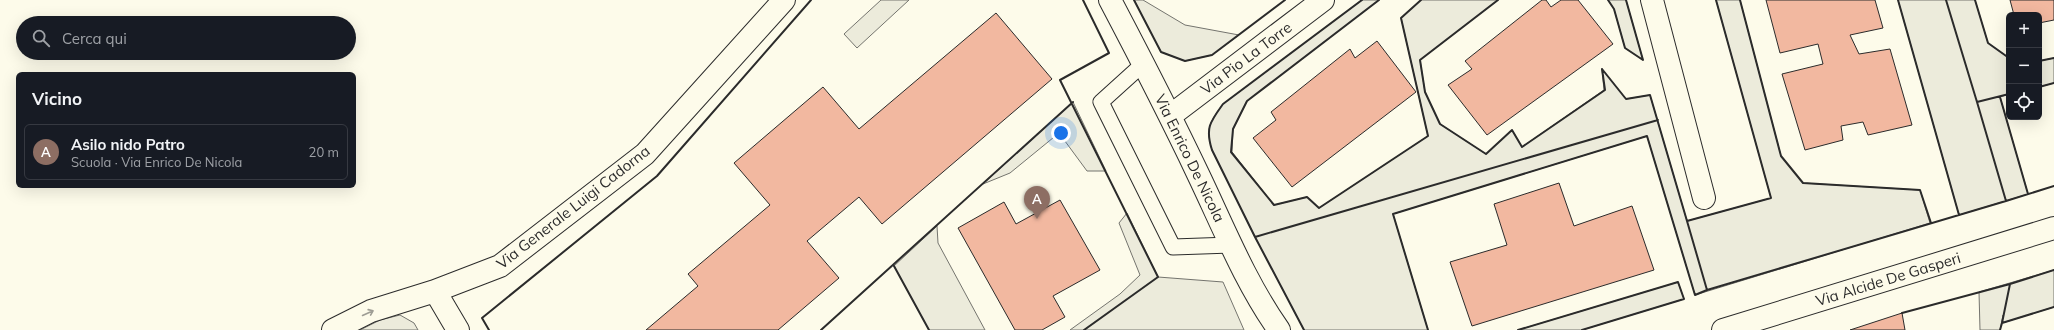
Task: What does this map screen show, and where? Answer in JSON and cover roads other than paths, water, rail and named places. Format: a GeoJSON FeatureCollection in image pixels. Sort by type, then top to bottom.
{"type":"FeatureCollection","features":[{"type":"Feature","properties":{"kind":"street","name":"Via Generale Luigi Cadorna"},"geometry":{"type":"LineString","coordinates":[[333,330],[371,311],[435,291],[500,266],[645,154],[784,0]]}},
{"type":"Feature","properties":{"kind":"street","name":"Via Enrico De Nicola"},"geometry":{"type":"LineString","coordinates":[[1110,0],[1170,116],[1272,325]]}},
{"type":"Feature","properties":{"kind":"street","name":"Via Pio La Torre"},"geometry":{"type":"LineString","coordinates":[[1170,116],[1323,0]]}},
{"type":"Feature","properties":{"kind":"street"},"geometry":{"type":"LineString","coordinates":[[1652,0],[1704,198]]}},
{"type":"Feature","properties":{"kind":"street","name":"Via Alcide De Gasperi"},"geometry":{"type":"LineString","coordinates":[[1723,330],[2054,228]]}},
{"type":"Feature","properties":{"kind":"street"},"geometry":{"type":"LineString","coordinates":[[435,291],[458,330]]}},
{"type":"Feature","properties":{"kind":"lane"},"geometry":{"type":"LineString","coordinates":[[1143,64],[1101,102],[1173,247],[1232,245]]}},
{"type":"Feature","properties":{"kind":"place","name":"Asilo nido Patro"},"geometry":{"type":"Point","coordinates":[1037,219]}}]}
